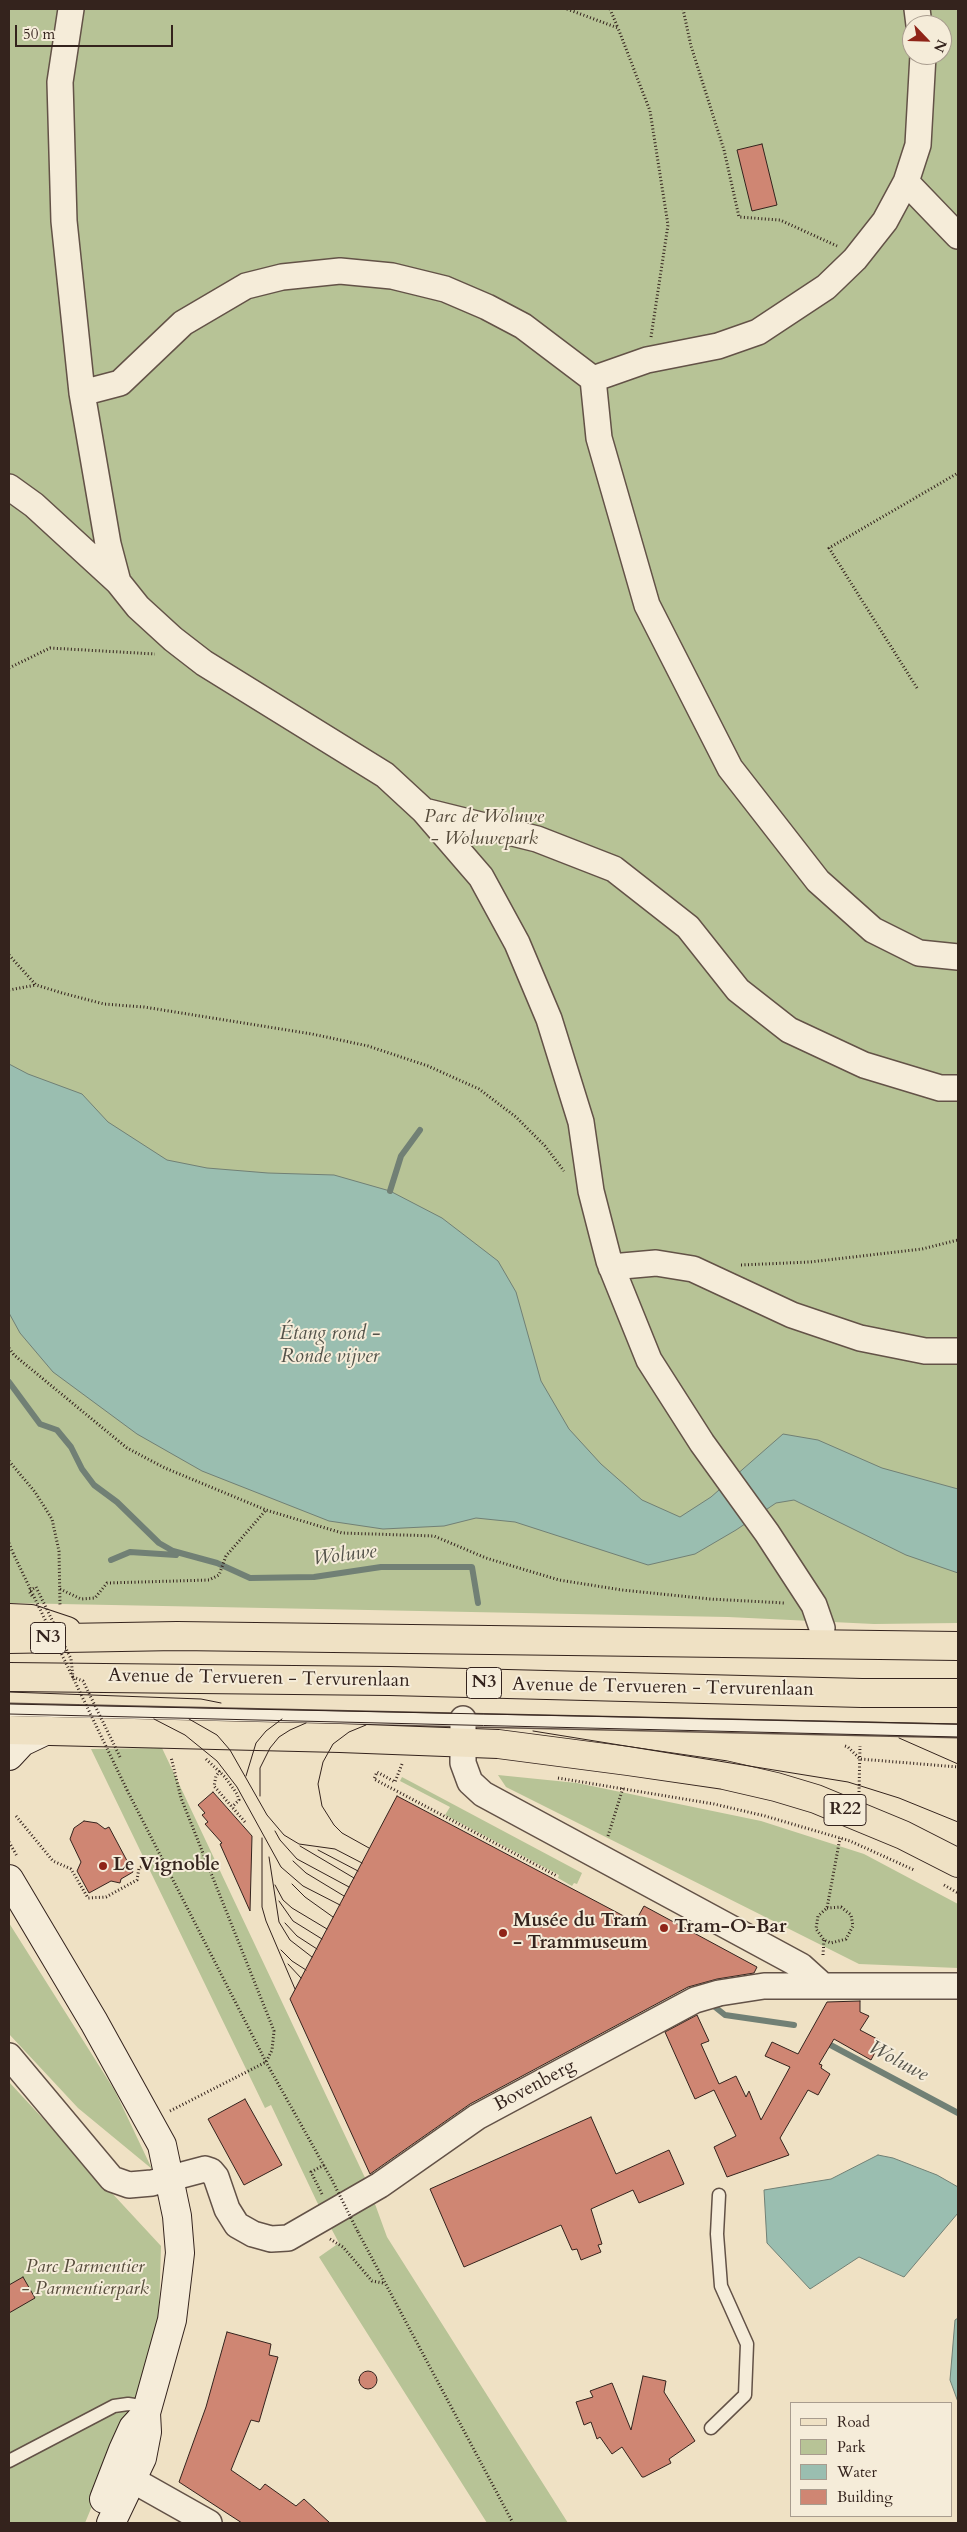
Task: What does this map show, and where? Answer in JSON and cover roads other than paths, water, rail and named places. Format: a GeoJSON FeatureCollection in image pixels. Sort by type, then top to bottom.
{"type":"FeatureCollection","features":[{"type":"Feature","properties":{"kind":"main road"},"geometry":{"type":"LineString","coordinates":[[9,1618],[31,1619],[88,1638]]}},
{"type":"Feature","properties":{"kind":"main road","name":"Avenue de Tervueren - Tervurenlaan"},"geometry":{"type":"LineString","coordinates":[[9,1639],[177,1636],[958,1646]]}},
{"type":"Feature","properties":{"kind":"main road","name":"Avenue de Tervueren - Tervurenlaan"},"geometry":{"type":"LineString","coordinates":[[9,1677],[389,1681],[862,1693],[958,1693]]}},
{"type":"Feature","properties":{"kind":"main road"},"geometry":{"type":"LineString","coordinates":[[9,1730],[45,1731],[167,1743],[340,1738],[462,1731]]}},
{"type":"Feature","properties":{"kind":"main road","name":"R22"},"geometry":{"type":"LineString","coordinates":[[462,1731],[498,1744],[628,1761],[724,1776],[776,1787],[816,1799],[903,1835],[958,1864]]}},
{"type":"Feature","properties":{"kind":"street"},"geometry":{"type":"LineString","coordinates":[[71,9],[60,82],[64,222],[82,393],[108,544],[118,582]]}},
{"type":"Feature","properties":{"kind":"street"},"geometry":{"type":"LineString","coordinates":[[593,379],[647,360],[718,346],[758,332],[826,287],[855,259],[885,220],[906,182],[918,145],[922,65]]}},
{"type":"Feature","properties":{"kind":"street"},"geometry":{"type":"LineString","coordinates":[[906,182],[958,236]]}},
{"type":"Feature","properties":{"kind":"street"},"geometry":{"type":"LineString","coordinates":[[82,393],[120,383],[183,323],[246,286],[282,277],[340,271],[392,276],[445,289],[487,307],[523,326],[593,379],[599,438],[647,605],[730,768],[818,881],[873,930],[919,953],[958,957]]}},
{"type":"Feature","properties":{"kind":"street"},"geometry":{"type":"LineString","coordinates":[[9,486],[34,505],[118,582],[138,607],[173,639],[204,663],[384,775],[424,811],[481,877],[517,943],[549,1018],[581,1122],[591,1190],[611,1267],[649,1360],[702,1443],[758,1519],[814,1604],[822,1628]]}},
{"type":"Feature","properties":{"kind":"street"},"geometry":{"type":"LineString","coordinates":[[424,811],[537,839],[614,869],[688,927],[738,990],[789,1030],[864,1065],[940,1088],[958,1088]]}},
{"type":"Feature","properties":{"kind":"street"},"geometry":{"type":"LineString","coordinates":[[611,1267],[656,1263],[693,1269],[792,1315],[860,1338],[925,1351],[958,1351]]}},
{"type":"Feature","properties":{"kind":"street"},"geometry":{"type":"LineString","coordinates":[[9,1756],[22,1742],[45,1731]]}},
{"type":"Feature","properties":{"kind":"street"},"geometry":{"type":"LineString","coordinates":[[462,1731],[463,1763],[470,1782],[483,1794],[801,1966],[822,1986]]}},
{"type":"Feature","properties":{"kind":"street"},"geometry":{"type":"LineString","coordinates":[[9,1879],[162,2145],[171,2178],[177,2216],[180,2254],[172,2320],[147,2410],[147,2432],[142,2458],[124,2474],[95,2523]]}},
{"type":"Feature","properties":{"kind":"street","name":"Bovenberg"},"geometry":{"type":"LineString","coordinates":[[171,2178],[205,2169],[211,2171],[216,2177],[227,2209],[237,2226],[253,2234],[271,2239],[288,2238],[380,2185],[477,2117],[695,2000],[719,1993],[764,1986],[958,1986]]}},
{"type":"Feature","properties":{"kind":"street"},"geometry":{"type":"LineString","coordinates":[[9,2056],[112,2179],[129,2185],[171,2178]]}},
{"type":"Feature","properties":{"kind":"street"},"geometry":{"type":"LineString","coordinates":[[111,2523],[124,2474]]}},
{"type":"Feature","properties":{"kind":"street"},"geometry":{"type":"LineString","coordinates":[[124,2474],[209,2523]]}},
{"type":"Feature","properties":{"kind":"lane"},"geometry":{"type":"LineString","coordinates":[[9,1710],[194,1713],[462,1731],[958,1731]]}},
{"type":"Feature","properties":{"kind":"lane"},"geometry":{"type":"LineString","coordinates":[[167,1743],[194,1713]]}},
{"type":"Feature","properties":{"kind":"lane"},"geometry":{"type":"LineString","coordinates":[[711,2428],[745,2395],[747,2352],[747,2344],[721,2286],[717,2234],[719,2194]]}},
{"type":"Feature","properties":{"kind":"lane"},"geometry":{"type":"LineString","coordinates":[[9,2461],[114,2406],[128,2404],[147,2410]]}},
{"type":"Feature","properties":{"kind":"water","name":"Étang rond - Ronde vijver"},"geometry":{"type":"Polygon","coordinates":[[[9,1064],[28,1074],[82,1094],[108,1122],[167,1160],[207,1168],[268,1173],[334,1175],[390,1191],[442,1218],[498,1261],[516,1292],[541,1381],[569,1429],[601,1464],[642,1500],[680,1517],[711,1497],[783,1434],[818,1440],[882,1468],[958,1489],[958,1573],[906,1555],[794,1500],[776,1503],[736,1530],[695,1554],[648,1565],[515,1522],[476,1518],[444,1526],[383,1529],[329,1521],[202,1471],[137,1434],[53,1372],[20,1333],[9,1313],[9,1064]]]}},
{"type":"Feature","properties":{"kind":"water"},"geometry":{"type":"Polygon","coordinates":[[[878,2155],[893,2158],[937,2175],[958,2187],[958,2213],[904,2277],[859,2257],[810,2289],[767,2243],[764,2190],[831,2179],[878,2155]]]}},
{"type":"Feature","properties":{"kind":"water"},"geometry":{"type":"Polygon","coordinates":[[[958,2318],[958,2402],[950,2380],[955,2320],[958,2318]]]}},
{"type":"Feature","properties":{"kind":"waterway"},"geometry":{"type":"LineString","coordinates":[[390,1191],[401,1156],[420,1130]]}},
{"type":"Feature","properties":{"kind":"waterway","name":"Woluwe"},"geometry":{"type":"LineString","coordinates":[[9,1382],[40,1424],[57,1430],[71,1447],[82,1469],[94,1485],[117,1502],[159,1543],[173,1551],[217,1563],[250,1578],[314,1577],[381,1567],[472,1567],[478,1603]]}},
{"type":"Feature","properties":{"kind":"waterway","name":"Woluwe"},"geometry":{"type":"LineString","coordinates":[[111,1560],[130,1552],[176,1555]]}},
{"type":"Feature","properties":{"kind":"waterway","name":"Woluwe"},"geometry":{"type":"LineString","coordinates":[[715,2007],[725,2015],[794,2025]]}},
{"type":"Feature","properties":{"kind":"waterway","name":"Woluwe"},"geometry":{"type":"LineString","coordinates":[[823,2041],[958,2113]]}},
{"type":"Feature","properties":{"kind":"tram line"},"geometry":{"type":"LineString","coordinates":[[9,1692],[201,1699],[221,1703]]}},
{"type":"Feature","properties":{"kind":"tram line"},"geometry":{"type":"LineString","coordinates":[[9,1704],[958,1724]]}},
{"type":"Feature","properties":{"kind":"tram line"},"geometry":{"type":"LineString","coordinates":[[9,1714],[958,1737]]}},
{"type":"Feature","properties":{"kind":"tram line"},"geometry":{"type":"LineString","coordinates":[[154,1719],[185,1735],[217,1761],[237,1787],[281,1867],[303,1886],[340,1905]]}},
{"type":"Feature","properties":{"kind":"tram line"},"geometry":{"type":"LineString","coordinates":[[189,1719],[217,1735],[230,1750],[267,1815],[284,1835],[299,1844],[335,1849],[362,1863]]}},
{"type":"Feature","properties":{"kind":"tram line"},"geometry":{"type":"LineString","coordinates":[[246,1776],[256,1743],[266,1731],[282,1719]]}},
{"type":"Feature","properties":{"kind":"tram line"},"geometry":{"type":"LineString","coordinates":[[260,1796],[260,1768],[270,1748],[279,1737],[306,1723]]}},
{"type":"Feature","properties":{"kind":"tram line"},"geometry":{"type":"LineString","coordinates":[[366,1725],[349,1732],[333,1744],[323,1762],[318,1784],[322,1806],[334,1825],[342,1833],[369,1848]]}},
{"type":"Feature","properties":{"kind":"tram line"},"geometry":{"type":"LineString","coordinates":[[533,1731],[848,1782],[899,1798],[958,1822]]}},
{"type":"Feature","properties":{"kind":"tram line"},"geometry":{"type":"LineString","coordinates":[[899,1738],[958,1764]]}},
{"type":"Feature","properties":{"kind":"tram line"},"geometry":{"type":"LineString","coordinates":[[275,1831],[280,1840],[297,1859],[349,1887]]}},
{"type":"Feature","properties":{"kind":"tram line"},"geometry":{"type":"LineString","coordinates":[[262,1838],[262,1907],[266,1921],[295,1989]]}},
{"type":"Feature","properties":{"kind":"tram line"},"geometry":{"type":"LineString","coordinates":[[300,1846],[354,1878]]}},
{"type":"Feature","properties":{"kind":"tram line"},"geometry":{"type":"LineString","coordinates":[[318,1850],[358,1871]]}},
{"type":"Feature","properties":{"kind":"tram line"},"geometry":{"type":"LineString","coordinates":[[269,1857],[279,1922],[290,1940],[312,1957]]}},
{"type":"Feature","properties":{"kind":"tram line"},"geometry":{"type":"LineString","coordinates":[[293,1861],[306,1873],[344,1896]]}},
{"type":"Feature","properties":{"kind":"tram line"},"geometry":{"type":"LineString","coordinates":[[292,1884],[305,1897],[333,1917]]}},
{"type":"Feature","properties":{"kind":"tram line"},"geometry":{"type":"LineString","coordinates":[[275,1885],[283,1900],[292,1908],[327,1929]]}},
{"type":"Feature","properties":{"kind":"tram line"},"geometry":{"type":"LineString","coordinates":[[279,1901],[293,1921],[322,1939]]}},
{"type":"Feature","properties":{"kind":"tram line"},"geometry":{"type":"LineString","coordinates":[[285,1923],[297,1936],[317,1949]]}},
{"type":"Feature","properties":{"kind":"tram line"},"geometry":{"type":"LineString","coordinates":[[281,1950],[292,1961],[306,1970]]}},
{"type":"Feature","properties":{"kind":"tram line"},"geometry":{"type":"LineString","coordinates":[[288,1964],[301,1978]]}},
{"type":"Feature","properties":{"kind":"place","name":"Le Vignoble"},"geometry":{"type":"Point","coordinates":[103,1866]}},
{"type":"Feature","properties":{"kind":"place","name":"Tram-O-Bar"},"geometry":{"type":"Point","coordinates":[664,1928]}},
{"type":"Feature","properties":{"kind":"place","name":"Musée du Tram - Trammuseum"},"geometry":{"type":"Point","coordinates":[503,1933]}},
{"type":"Feature","properties":{"kind":"park label","name":"Parc de Woluwe - Woluwepark"},"geometry":{"type":"Point","coordinates":[484,829]}},
{"type":"Feature","properties":{"kind":"park label","name":"Parc Parmentier - Parmentierpark"},"geometry":{"type":"Point","coordinates":[85,2279]}}]}
